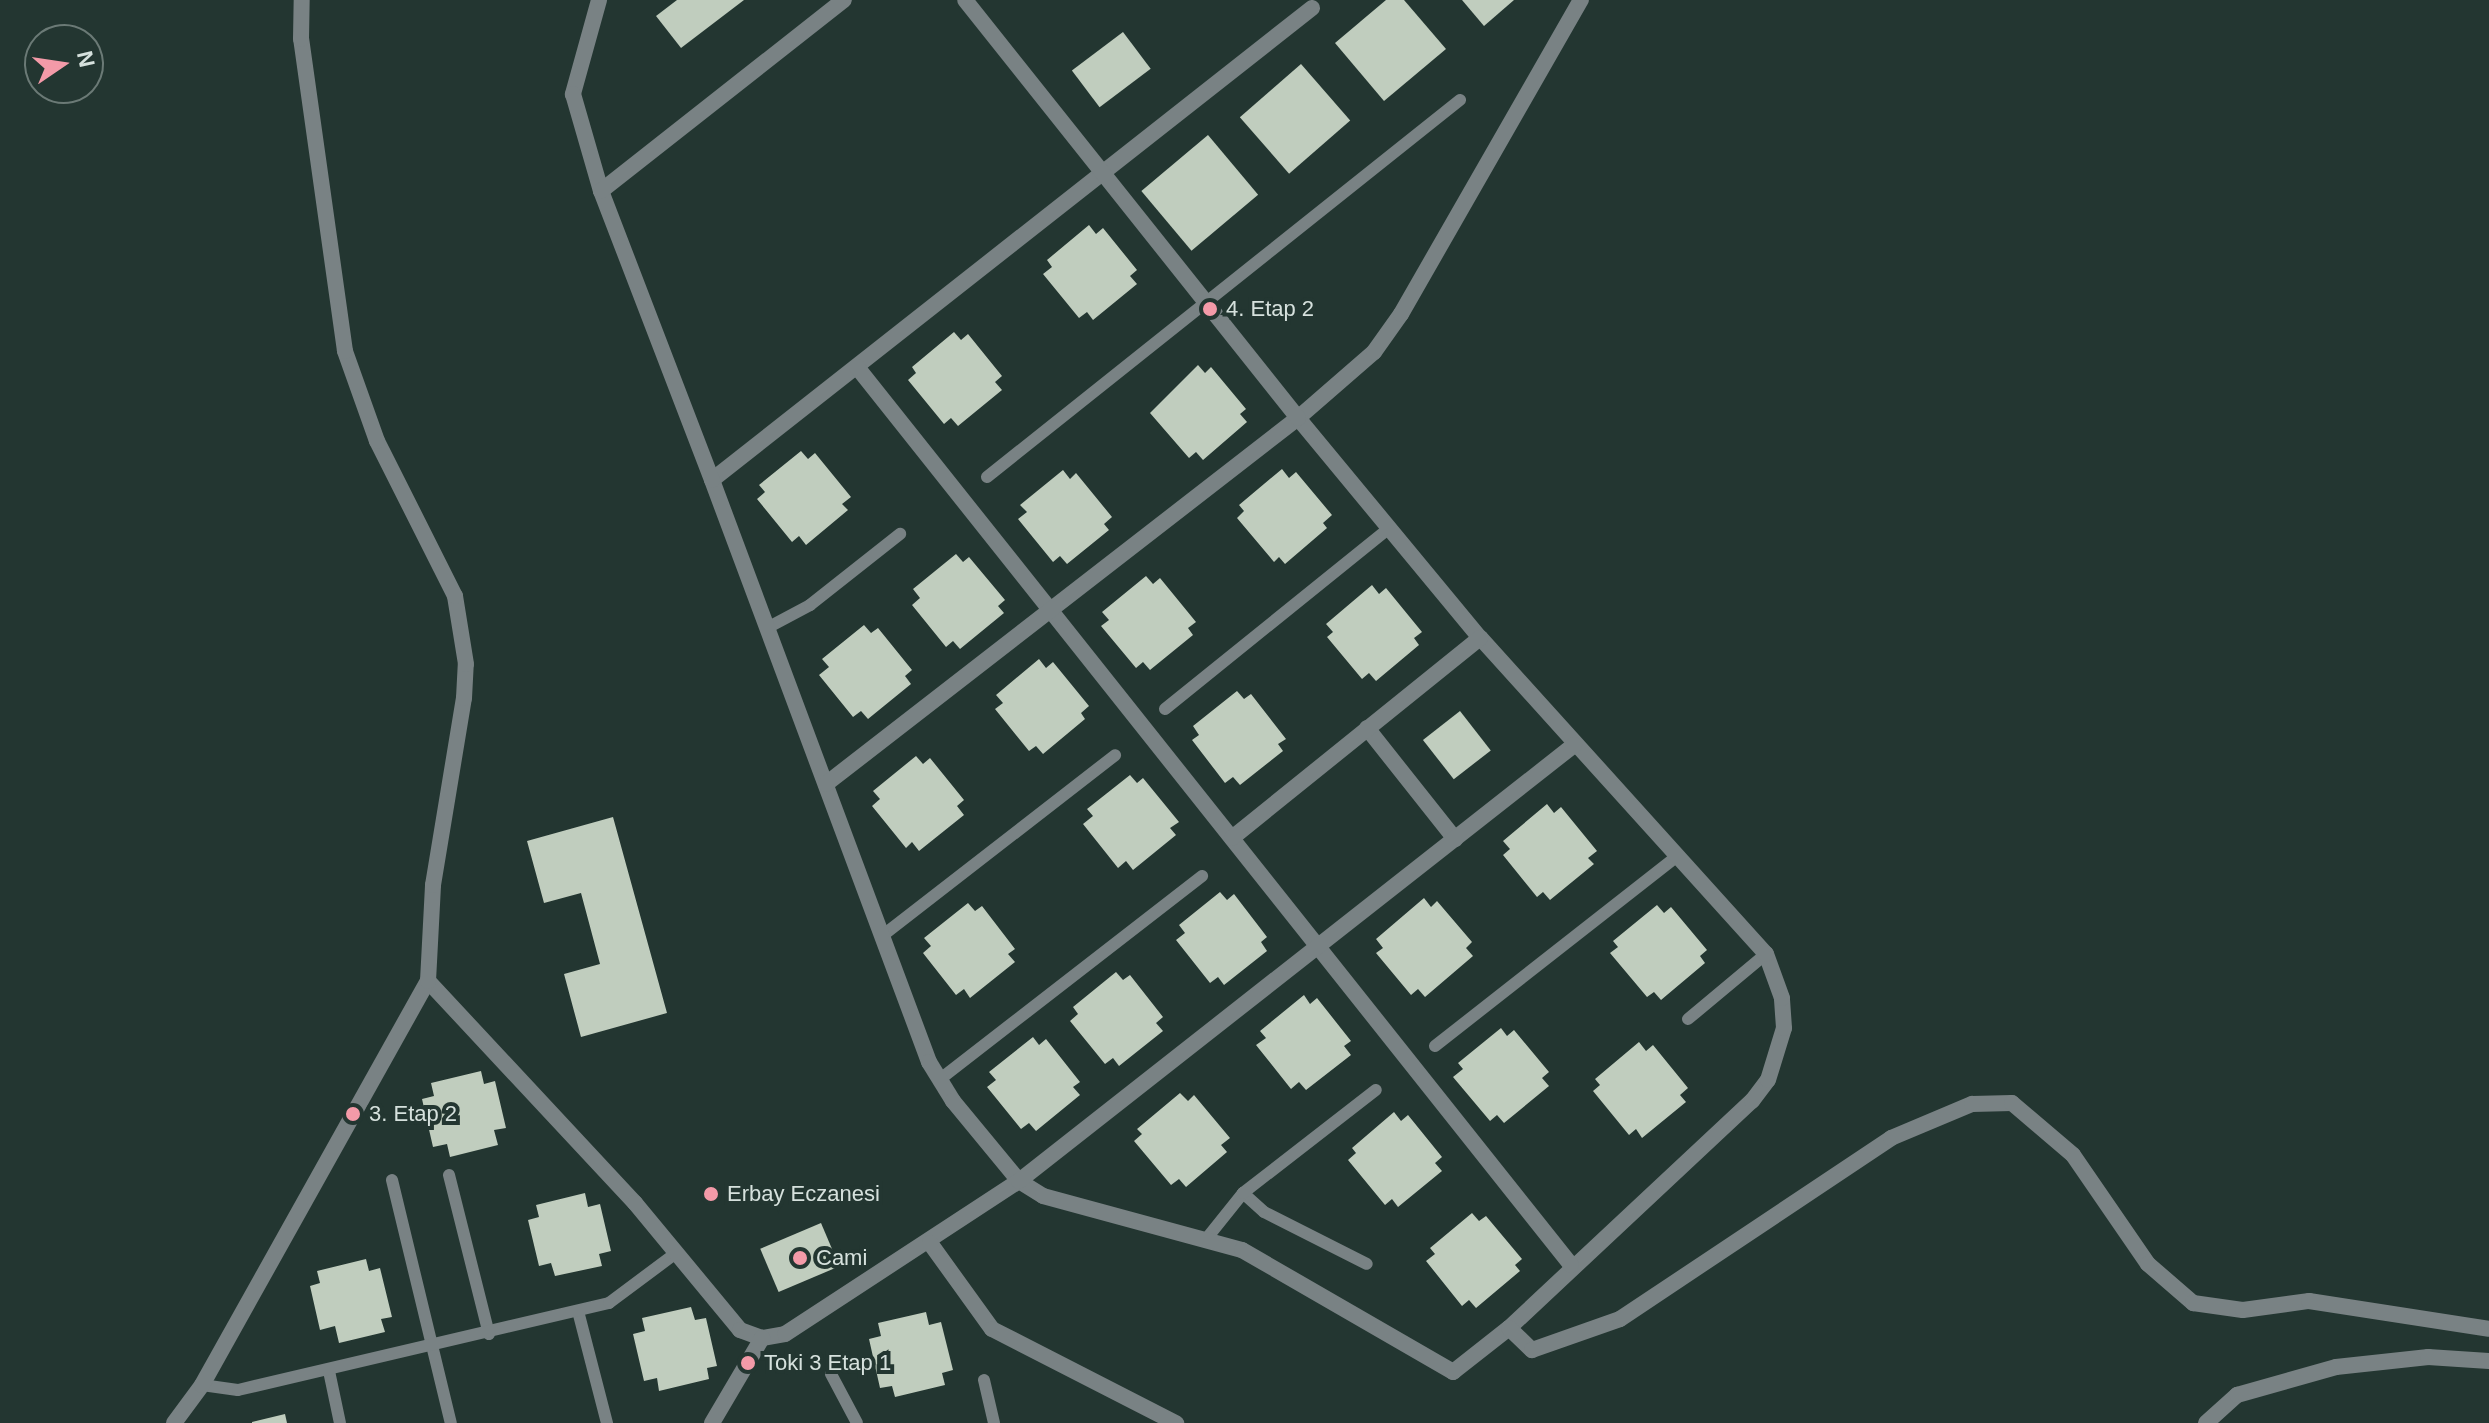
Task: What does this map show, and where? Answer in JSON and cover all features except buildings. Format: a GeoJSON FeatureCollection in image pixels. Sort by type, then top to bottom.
{"type":"FeatureCollection","features":[{"type":"Feature","properties":{"kind":"street"},"geometry":{"type":"LineString","coordinates":[[174,1423],[202,1385],[428,981],[433,885],[464,698],[462,629],[442,566],[377,441],[345,351],[301,39],[302,0]]}},
{"type":"Feature","properties":{"kind":"street"},"geometry":{"type":"LineString","coordinates":[[599,0],[573,94],[601,191],[939,1080],[1019,1181],[1043,1196],[1207,1238],[1276,1266],[1453,1372],[1509,1328],[1571,1265],[1752,1101],[1768,1080],[1784,1028],[1782,998],[1766,954],[1480,638],[1298,418],[965,0]]}},
{"type":"Feature","properties":{"kind":"street"},"geometry":{"type":"LineString","coordinates":[[601,191],[844,0]]}},
{"type":"Feature","properties":{"kind":"street"},"geometry":{"type":"LineString","coordinates":[[826,784],[1052,612],[1298,418],[1374,352],[1401,314],[1581,0]]}},
{"type":"Feature","properties":{"kind":"street"},"geometry":{"type":"LineString","coordinates":[[712,480],[1313,3]]}},
{"type":"Feature","properties":{"kind":"street"},"geometry":{"type":"LineString","coordinates":[[857,367],[1571,1265]]}},
{"type":"Feature","properties":{"kind":"street"},"geometry":{"type":"LineString","coordinates":[[1232,838],[1480,638]]}},
{"type":"Feature","properties":{"kind":"street"},"geometry":{"type":"LineString","coordinates":[[1367,728],[1455,839]]}},
{"type":"Feature","properties":{"kind":"street"},"geometry":{"type":"LineString","coordinates":[[712,1423],[762,1338],[815,1318],[1019,1181],[1574,745]]}},
{"type":"Feature","properties":{"kind":"street"},"geometry":{"type":"LineString","coordinates":[[428,981],[676,1253],[740,1330],[762,1338]]}},
{"type":"Feature","properties":{"kind":"street"},"geometry":{"type":"LineString","coordinates":[[1509,1328],[1532,1350],[1620,1319],[1891,1138],[1972,1104],[2012,1103],[2073,1155],[2148,1264],[2193,1303],[2243,1310],[2309,1301],[2489,1329]]}},
{"type":"Feature","properties":{"kind":"street"},"geometry":{"type":"LineString","coordinates":[[930,1243],[992,1329],[1176,1423]]}},
{"type":"Feature","properties":{"kind":"street"},"geometry":{"type":"LineString","coordinates":[[2206,1423],[2237,1395],[2336,1367],[2428,1357],[2489,1361]]}},
{"type":"Feature","properties":{"kind":"lane"},"geometry":{"type":"LineString","coordinates":[[987,477],[1207,305],[1226,282],[1460,100]]}},
{"type":"Feature","properties":{"kind":"lane"},"geometry":{"type":"LineString","coordinates":[[1165,709],[1389,528]]}},
{"type":"Feature","properties":{"kind":"lane"},"geometry":{"type":"LineString","coordinates":[[767,628],[810,605],[900,534]]}},
{"type":"Feature","properties":{"kind":"lane"},"geometry":{"type":"LineString","coordinates":[[882,936],[1115,755]]}},
{"type":"Feature","properties":{"kind":"lane"},"geometry":{"type":"LineString","coordinates":[[1435,1046],[1677,856]]}},
{"type":"Feature","properties":{"kind":"lane"},"geometry":{"type":"LineString","coordinates":[[939,1080],[1202,876]]}},
{"type":"Feature","properties":{"kind":"lane"},"geometry":{"type":"LineString","coordinates":[[1688,1019],[1766,954]]}},
{"type":"Feature","properties":{"kind":"lane"},"geometry":{"type":"LineString","coordinates":[[1207,1238],[1243,1193],[1376,1090]]}},
{"type":"Feature","properties":{"kind":"lane"},"geometry":{"type":"LineString","coordinates":[[449,1175],[489,1334]]}},
{"type":"Feature","properties":{"kind":"lane"},"geometry":{"type":"LineString","coordinates":[[392,1180],[451,1423]]}},
{"type":"Feature","properties":{"kind":"lane"},"geometry":{"type":"LineString","coordinates":[[1243,1193],[1264,1212],[1367,1264]]}},
{"type":"Feature","properties":{"kind":"lane"},"geometry":{"type":"LineString","coordinates":[[202,1385],[238,1390],[433,1349],[578,1311],[627,1294],[676,1253]]}},
{"type":"Feature","properties":{"kind":"lane"},"geometry":{"type":"LineString","coordinates":[[578,1311],[607,1423]]}},
{"type":"Feature","properties":{"kind":"lane"},"geometry":{"type":"LineString","coordinates":[[329,1371],[340,1423]]}},
{"type":"Feature","properties":{"kind":"lane"},"geometry":{"type":"LineString","coordinates":[[831,1374],[857,1423]]}},
{"type":"Feature","properties":{"kind":"lane"},"geometry":{"type":"LineString","coordinates":[[984,1380],[994,1423]]}},
{"type":"Feature","properties":{"kind":"place","name":"4. Etap 2"},"geometry":{"type":"Point","coordinates":[1210,309]}},
{"type":"Feature","properties":{"kind":"place","name":"3. Etap 2"},"geometry":{"type":"Point","coordinates":[353,1114]}},
{"type":"Feature","properties":{"kind":"place","name":"Erbay Eczanesi"},"geometry":{"type":"Point","coordinates":[711,1194]}},
{"type":"Feature","properties":{"kind":"place","name":"Cami"},"geometry":{"type":"Point","coordinates":[800,1258]}},
{"type":"Feature","properties":{"kind":"place","name":"Toki 3 Etap 1"},"geometry":{"type":"Point","coordinates":[748,1363]}}]}
